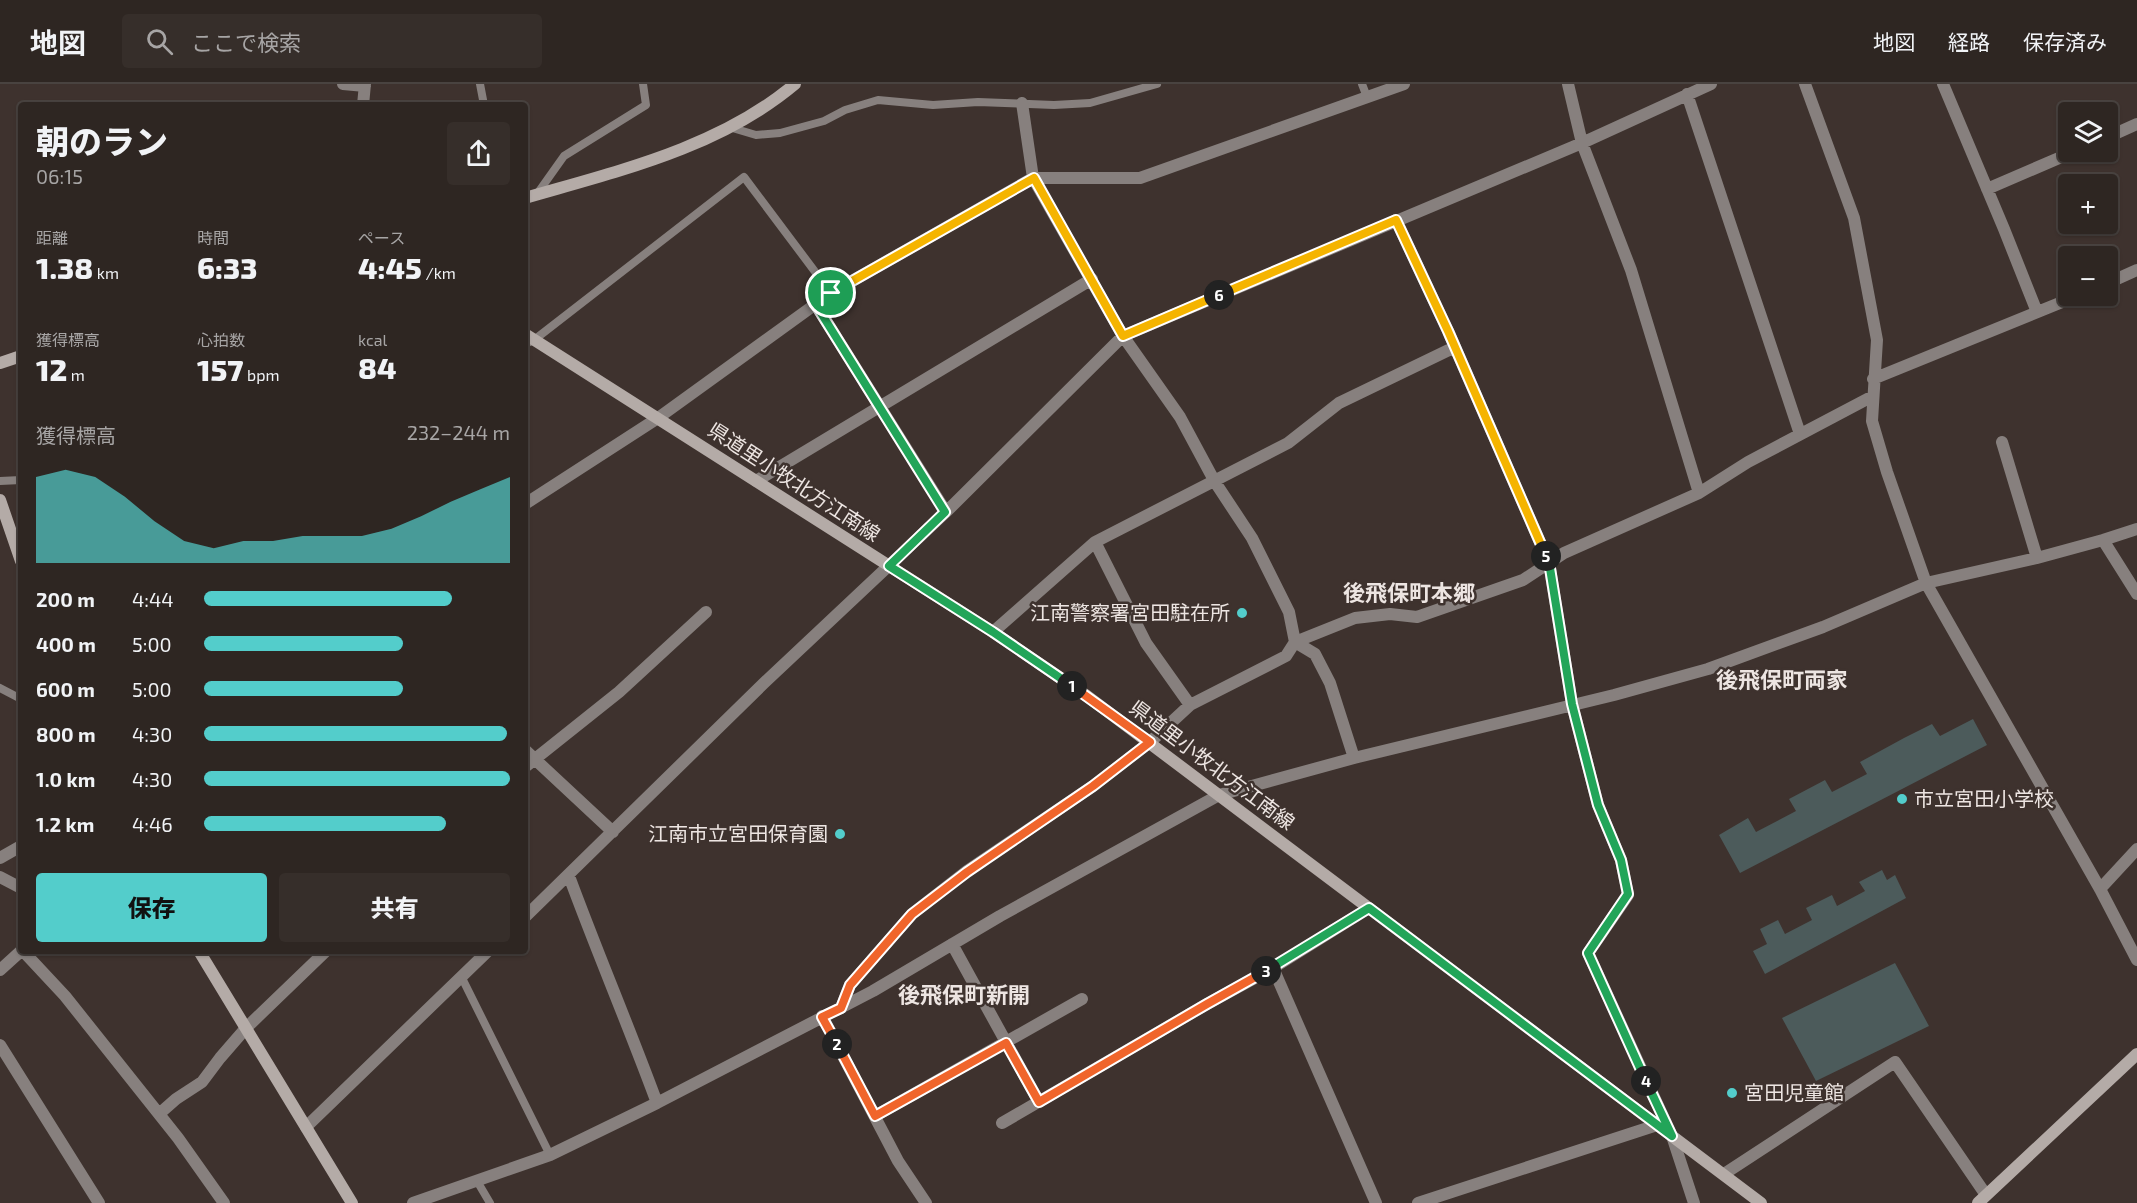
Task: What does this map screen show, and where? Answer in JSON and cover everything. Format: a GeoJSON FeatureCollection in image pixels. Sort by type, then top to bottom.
{"type":"FeatureCollection","features":[{"type":"Feature","properties":{"kind":"main road"},"geometry":{"type":"LineString","coordinates":[[531,196],[665,157],[728,127],[778,98],[795,84]]}},
{"type":"Feature","properties":{"kind":"main road","name":"県道里小牧北方江南線"},"geometry":{"type":"LineString","coordinates":[[528,339],[658,418],[993,632],[1150,742],[1761,1203]]}},
{"type":"Feature","properties":{"kind":"main road"},"geometry":{"type":"LineString","coordinates":[[0,363],[18,357]]}},
{"type":"Feature","properties":{"kind":"main road"},"geometry":{"type":"LineString","coordinates":[[0,500],[18,552]]}},
{"type":"Feature","properties":{"kind":"main road"},"geometry":{"type":"LineString","coordinates":[[201,954],[352,1203]]}},
{"type":"Feature","properties":{"kind":"main road"},"geometry":{"type":"LineString","coordinates":[[1982,1199],[2137,1054]]}},
{"type":"Feature","properties":{"kind":"street"},"geometry":{"type":"LineString","coordinates":[[343,84],[365,85],[363,102]]}},
{"type":"Feature","properties":{"kind":"street"},"geometry":{"type":"LineString","coordinates":[[528,502],[658,418],[831,293],[1034,178],[1140,178],[1404,84]]}},
{"type":"Feature","properties":{"kind":"street"},"geometry":{"type":"LineString","coordinates":[[1568,84],[1582,143],[1631,270],[1699,493]]}},
{"type":"Feature","properties":{"kind":"street"},"geometry":{"type":"LineString","coordinates":[[528,914],[764,683],[945,512],[1123,336],[1582,143],[1711,84]]}},
{"type":"Feature","properties":{"kind":"street"},"geometry":{"type":"LineString","coordinates":[[1804,84],[1854,218],[1877,340],[1872,421],[1887,472],[1926,583],[2100,889],[2137,960]]}},
{"type":"Feature","properties":{"kind":"street"},"geometry":{"type":"LineString","coordinates":[[1943,84],[2037,312]]}},
{"type":"Feature","properties":{"kind":"street"},"geometry":{"type":"LineString","coordinates":[[1687,94],[1800,434]]}},
{"type":"Feature","properties":{"kind":"street"},"geometry":{"type":"LineString","coordinates":[[1023,103],[1034,178],[1123,336],[1180,417],[1215,482],[1252,538],[1289,612],[1295,642],[1315,654],[1330,683],[1354,758]]}},
{"type":"Feature","properties":{"kind":"street"},"geometry":{"type":"LineString","coordinates":[[2118,133],[2137,124]]}},
{"type":"Feature","properties":{"kind":"street"},"geometry":{"type":"LineString","coordinates":[[1987,189],[2058,158]]}},
{"type":"Feature","properties":{"kind":"street"},"geometry":{"type":"LineString","coordinates":[[1396,220],[1455,347],[1549,562],[1572,704],[1598,805],[1621,860],[1628,894],[1588,953],[1672,1136],[1694,1203]]}},
{"type":"Feature","properties":{"kind":"street"},"geometry":{"type":"LineString","coordinates":[[2118,279],[2137,270]]}},
{"type":"Feature","properties":{"kind":"street"},"geometry":{"type":"LineString","coordinates":[[756,481],[1092,279]]}},
{"type":"Feature","properties":{"kind":"street"},"geometry":{"type":"LineString","coordinates":[[1873,379],[2058,304]]}},
{"type":"Feature","properties":{"kind":"street"},"geometry":{"type":"LineString","coordinates":[[816,305],[945,512]]}},
{"type":"Feature","properties":{"kind":"street"},"geometry":{"type":"LineString","coordinates":[[993,632],[1095,542],[1288,443],[1339,403],[1455,347]]}},
{"type":"Feature","properties":{"kind":"street"},"geometry":{"type":"LineString","coordinates":[[841,1008],[850,985],[912,914],[967,872],[1093,786],[1150,742],[1190,705],[1286,656],[1295,642],[1355,618],[1390,614],[1417,617],[1523,580],[1564,553],[1699,493],[1748,462],[1873,396]]}},
{"type":"Feature","properties":{"kind":"street"},"geometry":{"type":"LineString","coordinates":[[2002,442],[2037,558]]}},
{"type":"Feature","properties":{"kind":"street"},"geometry":{"type":"LineString","coordinates":[[413,1203],[550,1155],[657,1103],[873,991],[952,944],[1219,795],[1354,758],[1614,695],[1708,669],[1823,627],[1926,583],[2037,558],[2137,529]]}},
{"type":"Feature","properties":{"kind":"street"},"geometry":{"type":"LineString","coordinates":[[2103,540],[2137,594]]}},
{"type":"Feature","properties":{"kind":"street"},"geometry":{"type":"LineString","coordinates":[[1095,542],[1146,643],[1190,705]]}},
{"type":"Feature","properties":{"kind":"street"},"geometry":{"type":"LineString","coordinates":[[613,832],[528,759],[619,692],[706,612]]}},
{"type":"Feature","properties":{"kind":"street"},"geometry":{"type":"LineString","coordinates":[[0,858],[18,848]]}},
{"type":"Feature","properties":{"kind":"street"},"geometry":{"type":"LineString","coordinates":[[2100,889],[2137,849]]}},
{"type":"Feature","properties":{"kind":"street"},"geometry":{"type":"LineString","coordinates":[[569,876],[657,1103]]}},
{"type":"Feature","properties":{"kind":"street"},"geometry":{"type":"LineString","coordinates":[[0,877],[18,886]]}},
{"type":"Feature","properties":{"kind":"street"},"geometry":{"type":"LineString","coordinates":[[1002,1123],[1197,1009],[1273,968],[1369,908]]}},
{"type":"Feature","properties":{"kind":"street"},"geometry":{"type":"LineString","coordinates":[[952,944],[1039,1102]]}},
{"type":"Feature","properties":{"kind":"street"},"geometry":{"type":"LineString","coordinates":[[0,970],[19,954]]}},
{"type":"Feature","properties":{"kind":"street"},"geometry":{"type":"LineString","coordinates":[[25,954],[65,996],[178,1138],[224,1203]]}},
{"type":"Feature","properties":{"kind":"street"},"geometry":{"type":"LineString","coordinates":[[159,1114],[176,1099],[202,1082],[219,1058],[246,1028],[323,954]]}},
{"type":"Feature","properties":{"kind":"street"},"geometry":{"type":"LineString","coordinates":[[306,1127],[486,954]]}},
{"type":"Feature","properties":{"kind":"street"},"geometry":{"type":"LineString","coordinates":[[1273,968],[1377,1203]]}},
{"type":"Feature","properties":{"kind":"street"},"geometry":{"type":"LineString","coordinates":[[875,1116],[1082,999]]}},
{"type":"Feature","properties":{"kind":"street"},"geometry":{"type":"LineString","coordinates":[[822,1017],[898,1161],[926,1203]]}},
{"type":"Feature","properties":{"kind":"street"},"geometry":{"type":"LineString","coordinates":[[0,1045],[99,1203]]}},
{"type":"Feature","properties":{"kind":"street"},"geometry":{"type":"LineString","coordinates":[[1724,1174],[1894,1062],[1982,1199]]}},
{"type":"Feature","properties":{"kind":"street"},"geometry":{"type":"LineString","coordinates":[[1418,1203],[1658,1125]]}},
{"type":"Feature","properties":{"kind":"lane"},"geometry":{"type":"LineString","coordinates":[[480,84],[483,102]]}},
{"type":"Feature","properties":{"kind":"lane"},"geometry":{"type":"LineString","coordinates":[[531,196],[564,156],[646,105],[643,84]]}},
{"type":"Feature","properties":{"kind":"lane"},"geometry":{"type":"LineString","coordinates":[[728,127],[756,135],[780,132],[824,121],[845,110],[878,100],[933,105],[978,102],[1054,105],[1090,103],[1157,84]]}},
{"type":"Feature","properties":{"kind":"lane"},"geometry":{"type":"LineString","coordinates":[[1362,84],[1367,97]]}},
{"type":"Feature","properties":{"kind":"lane"},"geometry":{"type":"LineString","coordinates":[[528,339],[744,177],[831,293]]}},
{"type":"Feature","properties":{"kind":"lane"},"geometry":{"type":"LineString","coordinates":[[0,481],[18,480]]}},
{"type":"Feature","properties":{"kind":"lane"},"geometry":{"type":"LineString","coordinates":[[0,687],[18,697]]}},
{"type":"Feature","properties":{"kind":"lane"},"geometry":{"type":"LineString","coordinates":[[461,976],[550,1155]]}},
{"type":"Feature","properties":{"kind":"lane"},"geometry":{"type":"LineString","coordinates":[[477,1181],[490,1203]]}},
{"type":"Feature","properties":{"kind":"building"},"geometry":{"type":"Polygon","coordinates":[[[1973,719],[1987,745],[1740,873],[1719,835],[1748,818],[1756,832],[1796,811],[1789,799],[1825,780],[1832,792],[1867,774],[1860,762],[1904,738],[1932,724],[1940,736],[1973,719]]]}},
{"type":"Feature","properties":{"kind":"building"},"geometry":{"type":"Polygon","coordinates":[[[1882,870],[1887,880],[1895,875],[1906,898],[1765,974],[1753,951],[1767,944],[1760,929],[1778,920],[1785,934],[1812,920],[1806,908],[1832,895],[1837,906],[1865,891],[1859,882],[1882,870]]]}},
{"type":"Feature","properties":{"kind":"building"},"geometry":{"type":"Polygon","coordinates":[[[1895,963],[1929,1026],[1816,1081],[1782,1018],[1895,963]]]}},
{"type":"Feature","properties":{"kind":"place","name":"江南警察署宮田駐在所"},"geometry":{"type":"Point","coordinates":[1242,613]}},
{"type":"Feature","properties":{"kind":"place","name":"市立宮田小学校"},"geometry":{"type":"Point","coordinates":[1902,799]}},
{"type":"Feature","properties":{"kind":"place","name":"江南市立宮田保育園"},"geometry":{"type":"Point","coordinates":[840,834]}},
{"type":"Feature","properties":{"kind":"place","name":"宮田児童館"},"geometry":{"type":"Point","coordinates":[1732,1093]}},
{"type":"Feature","properties":{"kind":"district","name":"後飛保町本郷"},"geometry":{"type":"Point","coordinates":[1409,593]}},
{"type":"Feature","properties":{"kind":"district","name":"後飛保町両家"},"geometry":{"type":"Point","coordinates":[1782,680]}},
{"type":"Feature","properties":{"kind":"district","name":"後飛保町新開"},"geometry":{"type":"Point","coordinates":[964,995]}},
{"type":"Feature","properties":{"kind":"route"},"geometry":{"type":"LineString","coordinates":[[1034,178],[1123,336],[1396,220],[1448,331],[1549,562],[1572,704],[1598,805],[1621,860],[1628,894],[1588,953],[1672,1136],[1369,908],[1273,968],[1039,1102],[1006,1043],[875,1116],[822,1017],[841,1008],[850,985],[912,914],[967,872],[1093,786],[1150,742],[993,632],[889,566],[945,512],[816,305],[831,293],[1034,178]]}}]}
